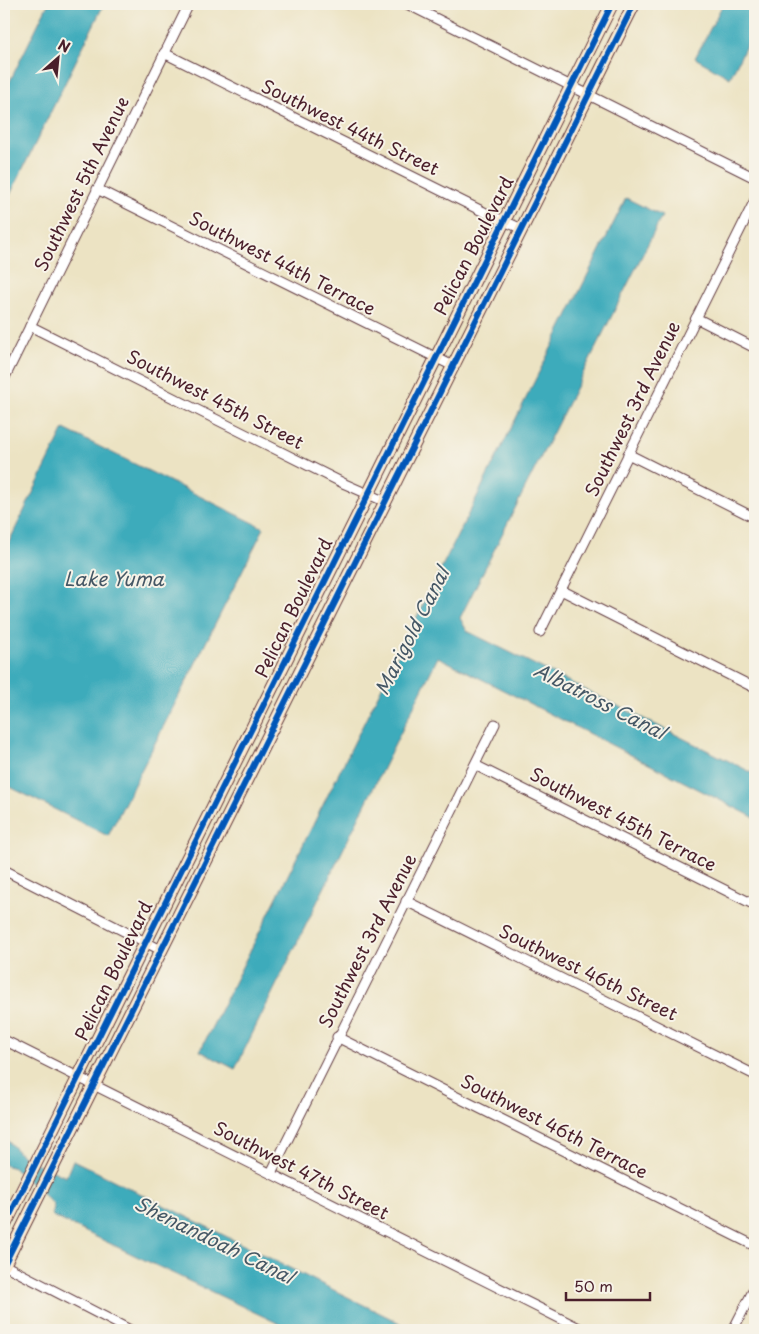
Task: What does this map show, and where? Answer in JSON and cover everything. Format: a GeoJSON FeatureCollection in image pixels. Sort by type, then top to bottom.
{"type":"FeatureCollection","features":[{"type":"Feature","properties":{"kind":"street","name":"Southwest 5th Avenue"},"geometry":{"type":"LineString","coordinates":[[4,379],[189,4]]}},
{"type":"Feature","properties":{"kind":"street"},"geometry":{"type":"LineString","coordinates":[[407,4],[755,178]]}},
{"type":"Feature","properties":{"kind":"street","name":"Pelican Boulevard"},"geometry":{"type":"LineString","coordinates":[[4,1227],[145,940],[612,4]]}},
{"type":"Feature","properties":{"kind":"street","name":"Pelican Boulevard"},"geometry":{"type":"LineString","coordinates":[[4,1265],[634,4]]}},
{"type":"Feature","properties":{"kind":"street","name":"Southwest 44th Street"},"geometry":{"type":"LineString","coordinates":[[164,53],[522,229]]}},
{"type":"Feature","properties":{"kind":"street","name":"Southwest 44th Terrace"},"geometry":{"type":"LineString","coordinates":[[97,189],[453,366]]}},
{"type":"Feature","properties":{"kind":"street","name":"Southwest 3rd Avenue"},"geometry":{"type":"LineString","coordinates":[[540,632],[755,200]]}},
{"type":"Feature","properties":{"kind":"street"},"geometry":{"type":"LineString","coordinates":[[696,318],[755,348]]}},
{"type":"Feature","properties":{"kind":"street","name":"Southwest 45th Street"},"geometry":{"type":"LineString","coordinates":[[30,326],[386,502]]}},
{"type":"Feature","properties":{"kind":"street"},"geometry":{"type":"LineString","coordinates":[[628,454],[755,518]]}},
{"type":"Feature","properties":{"kind":"street"},"geometry":{"type":"LineString","coordinates":[[560,590],[755,688]]}},
{"type":"Feature","properties":{"kind":"street","name":"Southwest 3rd Avenue"},"geometry":{"type":"LineString","coordinates":[[270,1173],[495,724]]}},
{"type":"Feature","properties":{"kind":"street","name":"Southwest 45th Terrace"},"geometry":{"type":"LineString","coordinates":[[475,765],[755,905]]}},
{"type":"Feature","properties":{"kind":"street"},"geometry":{"type":"LineString","coordinates":[[4,870],[145,940],[161,950]]}},
{"type":"Feature","properties":{"kind":"street","name":"Southwest 46th Street"},"geometry":{"type":"LineString","coordinates":[[406,901],[755,1075]]}},
{"type":"Feature","properties":{"kind":"street","name":"Southwest 46th Terrace"},"geometry":{"type":"LineString","coordinates":[[337,1037],[755,1246]]}},
{"type":"Feature","properties":{"kind":"street","name":"Southwest 47th Street"},"geometry":{"type":"LineString","coordinates":[[4,1040],[583,1330]]}},
{"type":"Feature","properties":{"kind":"street"},"geometry":{"type":"LineString","coordinates":[[4,1238],[9,1227],[11,1212]]}},
{"type":"Feature","properties":{"kind":"street"},"geometry":{"type":"LineString","coordinates":[[4,1265],[130,1330]]}},
{"type":"Feature","properties":{"kind":"street"},"geometry":{"type":"LineString","coordinates":[[733,1330],[755,1287]]}},
{"type":"Feature","properties":{"kind":"water"},"geometry":{"type":"Polygon","coordinates":[[[48,4],[104,4],[4,207],[4,93],[48,4]]]}},
{"type":"Feature","properties":{"kind":"water"},"geometry":{"type":"Polygon","coordinates":[[[723,4],[755,4],[755,28],[730,78],[695,58],[723,4]]]}},
{"type":"Feature","properties":{"kind":"water"},"geometry":{"type":"Polygon","coordinates":[[[626,198],[662,216],[460,618],[467,631],[755,774],[755,818],[438,657],[235,1069],[200,1051],[626,198]]]}},
{"type":"Feature","properties":{"kind":"water","name":"Lake Yuma"},"geometry":{"type":"Polygon","coordinates":[[[64,429],[264,528],[108,836],[4,784],[4,552],[64,429]]]}},
{"type":"Feature","properties":{"kind":"water","name":"Shenandoah Canal"},"geometry":{"type":"Polygon","coordinates":[[[4,1137],[23,1157],[66,1177],[73,1160],[414,1330],[292,1330],[52,1216],[53,1204],[14,1168],[4,1165],[4,1137]]]}},
{"type":"Feature","properties":{"kind":"cycle path"},"geometry":{"type":"LineString","coordinates":[[4,1227],[612,4]]}},
{"type":"Feature","properties":{"kind":"cycle path"},"geometry":{"type":"LineString","coordinates":[[4,1265],[634,4]]}},
{"type":"Feature","properties":{"kind":"water label","name":"Marigold Canal"},"geometry":{"type":"Point","coordinates":[412,631]}},
{"type":"Feature","properties":{"kind":"water label","name":"Albatross Canal"},"geometry":{"type":"Point","coordinates":[600,701]}}]}
